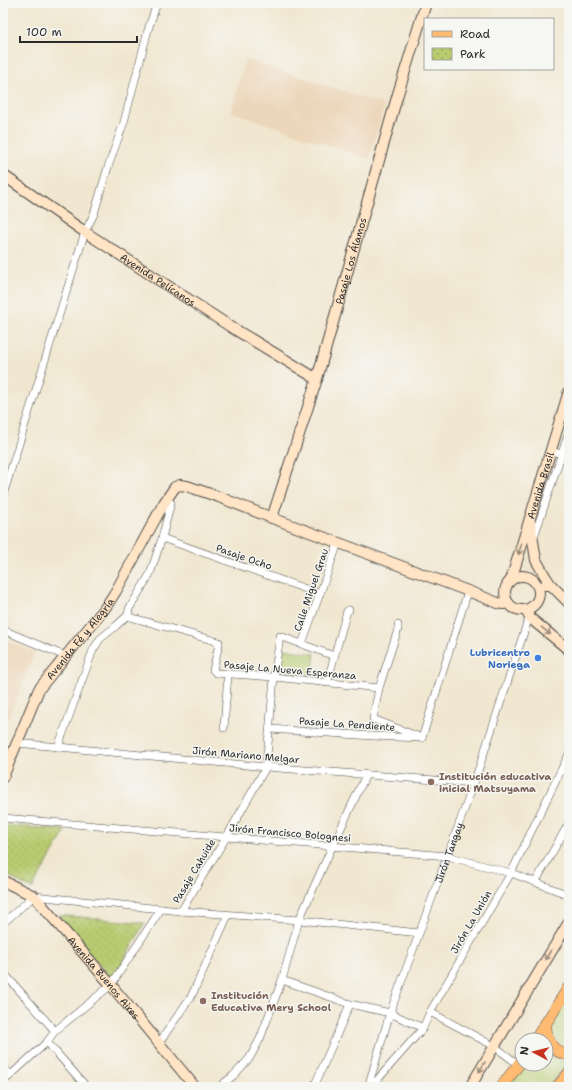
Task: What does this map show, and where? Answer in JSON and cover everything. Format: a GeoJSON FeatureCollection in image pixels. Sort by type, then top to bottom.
{"type":"FeatureCollection","features":[{"type":"Feature","properties":{"kind":"main road","name":"Pasaje Los Álamos"},"geometry":{"type":"LineString","coordinates":[[272,518],[317,379],[397,97],[426,3]]}},
{"type":"Feature","properties":{"kind":"main road","name":"Avenida Pelícanos"},"geometry":{"type":"LineString","coordinates":[[3,176],[85,232],[231,327],[317,379]]}},
{"type":"Feature","properties":{"kind":"main road","name":"Avenida Brasil"},"geometry":{"type":"LineString","coordinates":[[511,580],[569,392]]}},
{"type":"Feature","properties":{"kind":"main road","name":"Avenida Fé y Alegría"},"geometry":{"type":"LineString","coordinates":[[3,777],[39,689],[105,608],[116,591],[164,503],[175,487],[180,485],[188,486],[219,496],[272,518]]}},
{"type":"Feature","properties":{"kind":"main road"},"geometry":{"type":"LineString","coordinates":[[272,518],[498,603],[508,603]]}},
{"type":"Feature","properties":{"kind":"main road"},"geometry":{"type":"LineString","coordinates":[[528,614],[539,596],[530,518]]}},
{"type":"Feature","properties":{"kind":"main road"},"geometry":{"type":"LineString","coordinates":[[536,560],[551,585],[569,604]]}},
{"type":"Feature","properties":{"kind":"main road"},"geometry":{"type":"LineString","coordinates":[[537,586],[530,578],[522,576],[511,580],[505,591],[508,603],[510,606],[528,614],[569,650]]}},
{"type":"Feature","properties":{"kind":"main road"},"geometry":{"type":"LineString","coordinates":[[537,586],[546,584],[551,585]]}},
{"type":"Feature","properties":{"kind":"main road","name":"Avenida Buenos Aires"},"geometry":{"type":"LineString","coordinates":[[3,881],[34,896],[111,985],[195,1087]]}},
{"type":"Feature","properties":{"kind":"main road"},"geometry":{"type":"LineString","coordinates":[[470,1087],[569,922]]}},
{"type":"Feature","properties":{"kind":"main road"},"geometry":{"type":"LineString","coordinates":[[540,1032],[569,987]]}},
{"type":"Feature","properties":{"kind":"main road"},"geometry":{"type":"LineString","coordinates":[[546,1023],[547,1039],[551,1046],[564,1055],[569,1055]]}},
{"type":"Feature","properties":{"kind":"main road"},"geometry":{"type":"LineString","coordinates":[[501,1087],[514,1071]]}},
{"type":"Feature","properties":{"kind":"main road"},"geometry":{"type":"LineString","coordinates":[[557,1087],[569,1073]]}},
{"type":"Feature","properties":{"kind":"street"},"geometry":{"type":"LineString","coordinates":[[3,495],[85,232],[94,214],[108,167],[124,122],[148,30],[157,3]]}},
{"type":"Feature","properties":{"kind":"street"},"geometry":{"type":"LineString","coordinates":[[533,539],[566,455],[569,432]]}},
{"type":"Feature","properties":{"kind":"street"},"geometry":{"type":"LineString","coordinates":[[551,451],[566,455]]}},
{"type":"Feature","properties":{"kind":"street"},"geometry":{"type":"LineString","coordinates":[[58,747],[93,650],[100,640],[128,615],[129,609],[150,574],[162,538],[171,503],[164,503]]}},
{"type":"Feature","properties":{"kind":"street","name":"Pasaje Ocho"},"geometry":{"type":"LineString","coordinates":[[162,538],[223,561],[320,594]]}},
{"type":"Feature","properties":{"kind":"street","name":"Calle Miguel Grau"},"geometry":{"type":"LineString","coordinates":[[302,644],[338,543]]}},
{"type":"Feature","properties":{"kind":"street"},"geometry":{"type":"LineString","coordinates":[[398,626],[379,688],[373,719],[422,738],[468,591]]}},
{"type":"Feature","properties":{"kind":"street"},"geometry":{"type":"LineString","coordinates":[[327,683],[346,611],[349,610]]}},
{"type":"Feature","properties":{"kind":"street","name":"Jirón Tangay"},"geometry":{"type":"LineString","coordinates":[[368,1087],[390,1013],[474,784],[527,623],[528,614]]}},
{"type":"Feature","properties":{"kind":"street","name":"Pasaje La Nueva Esperanza"},"geometry":{"type":"LineString","coordinates":[[128,615],[130,617],[219,642],[213,670],[216,673],[274,677],[379,688]]}},
{"type":"Feature","properties":{"kind":"street"},"geometry":{"type":"LineString","coordinates":[[3,630],[65,656]]}},
{"type":"Feature","properties":{"kind":"street","name":"Pasaje Cahuide"},"geometry":{"type":"LineString","coordinates":[[181,911],[226,838],[266,767],[274,677],[280,636],[302,644]]}},
{"type":"Feature","properties":{"kind":"street"},"geometry":{"type":"LineString","coordinates":[[302,644],[334,656]]}},
{"type":"Feature","properties":{"kind":"street"},"geometry":{"type":"LineString","coordinates":[[224,728],[228,674]]}},
{"type":"Feature","properties":{"kind":"street","name":"Pasaje La Pendiente"},"geometry":{"type":"LineString","coordinates":[[270,729],[422,738]]}},
{"type":"Feature","properties":{"kind":"street","name":"Jirón Mariano Melgar"},"geometry":{"type":"LineString","coordinates":[[17,743],[266,767],[474,784]]}},
{"type":"Feature","properties":{"kind":"street","name":"Jirón La Unión"},"geometry":{"type":"LineString","coordinates":[[371,1087],[422,1028],[511,872],[569,754]]}},
{"type":"Feature","properties":{"kind":"street"},"geometry":{"type":"LineString","coordinates":[[219,1087],[233,1076],[249,1059],[260,1039],[282,980],[299,920],[366,775]]}},
{"type":"Feature","properties":{"kind":"street","name":"Jirón Francisco Bolognesi"},"geometry":{"type":"LineString","coordinates":[[3,818],[447,856],[511,872],[569,895]]}},
{"type":"Feature","properties":{"kind":"street"},"geometry":{"type":"LineString","coordinates":[[536,881],[569,823]]}},
{"type":"Feature","properties":{"kind":"street"},"geometry":{"type":"LineString","coordinates":[[3,924],[34,896],[161,910],[299,920],[419,933]]}},
{"type":"Feature","properties":{"kind":"street"},"geometry":{"type":"LineString","coordinates":[[3,1082],[47,1042],[56,1031],[111,985],[161,910]]}},
{"type":"Feature","properties":{"kind":"street"},"geometry":{"type":"LineString","coordinates":[[159,1043],[192,995],[228,915]]}},
{"type":"Feature","properties":{"kind":"street"},"geometry":{"type":"LineString","coordinates":[[3,972],[56,1031]]}},
{"type":"Feature","properties":{"kind":"street"},"geometry":{"type":"LineString","coordinates":[[282,980],[350,1004],[390,1013],[422,1028]]}},
{"type":"Feature","properties":{"kind":"street"},"geometry":{"type":"LineString","coordinates":[[314,1087],[350,1004]]}},
{"type":"Feature","properties":{"kind":"street"},"geometry":{"type":"LineString","coordinates":[[430,1012],[494,1046],[514,1059]]}},
{"type":"Feature","properties":{"kind":"street"},"geometry":{"type":"LineString","coordinates":[[47,1042],[86,1087]]}},
{"type":"Feature","properties":{"kind":"street"},"geometry":{"type":"LineString","coordinates":[[3,1067],[11,1075]]}},
{"type":"Feature","properties":{"kind":"shaded area"},"geometry":{"type":"Polygon","coordinates":[[[245,59],[385,105],[369,159],[231,112],[245,59]]]}},
{"type":"Feature","properties":{"kind":"shaded area"},"geometry":{"type":"Polygon","coordinates":[[[3,639],[35,652],[3,731],[3,639]]]}},
{"type":"Feature","properties":{"kind":"green space"},"geometry":{"type":"Polygon","coordinates":[[[283,649],[315,654],[312,676],[279,672],[283,649]]]}},
{"type":"Feature","properties":{"kind":"green space"},"geometry":{"type":"Polygon","coordinates":[[[3,825],[66,830],[32,889],[3,873],[3,825]]]}},
{"type":"Feature","properties":{"kind":"green space"},"geometry":{"type":"Polygon","coordinates":[[[58,915],[145,923],[112,980],[58,915]]]}},
{"type":"Feature","properties":{"kind":"green space"},"geometry":{"type":"Polygon","coordinates":[[[569,995],[569,1050],[563,1049],[554,1042],[554,1032],[551,1032],[550,1027],[569,995]]]}},
{"type":"Feature","properties":{"kind":"green space"},"geometry":{"type":"Polygon","coordinates":[[[554,1058],[556,1060],[569,1061],[546,1087],[509,1087],[520,1072],[554,1072],[554,1058]]]}},
{"type":"Feature","properties":{"kind":"place","name":"Lubricentro Noriega"},"geometry":{"type":"Point","coordinates":[538,658]}},
{"type":"Feature","properties":{"kind":"place","name":"Institución educativa inicial Matsuyama"},"geometry":{"type":"Point","coordinates":[431,782]}},
{"type":"Feature","properties":{"kind":"place","name":"Institución Educativa Mery School"},"geometry":{"type":"Point","coordinates":[203,1001]}}]}
